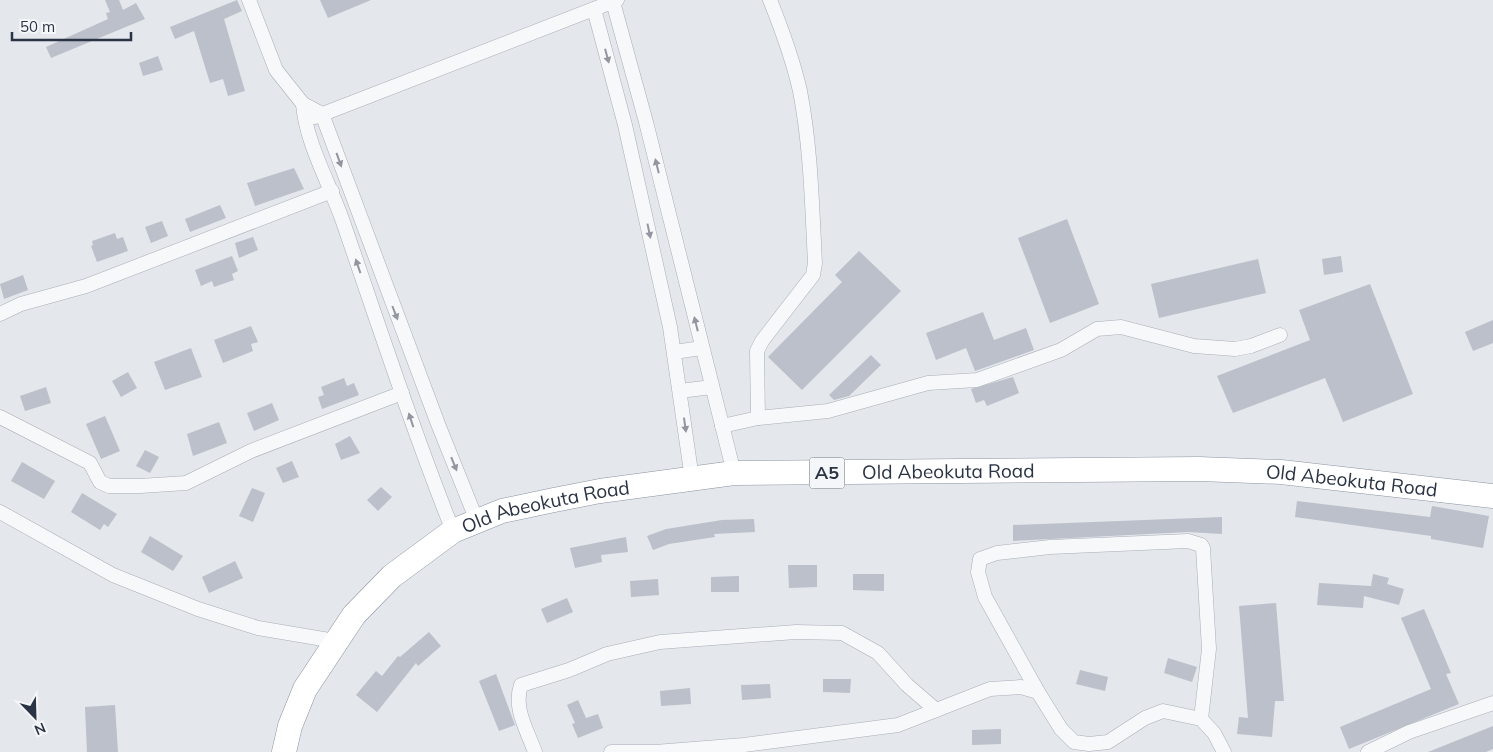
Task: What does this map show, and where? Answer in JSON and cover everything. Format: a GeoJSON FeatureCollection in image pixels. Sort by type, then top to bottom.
{"type":"FeatureCollection","features":[{"type":"Feature","properties":{"kind":"highway","name":"Old Abeokuta Road"},"geometry":{"type":"LineString","coordinates":[[284,752],[290,726],[305,689],[335,641],[354,616],[392,576],[453,530],[502,511],[563,498],[734,473],[1208,470],[1281,472],[1493,496]]}},
{"type":"Feature","properties":{"kind":"street"},"geometry":{"type":"LineString","coordinates":[[248,0],[276,70],[303,104],[322,114],[438,424],[477,521]]}},
{"type":"Feature","properties":{"kind":"street"},"geometry":{"type":"LineString","coordinates":[[758,418],[757,351],[762,341],[813,275],[815,263],[809,163],[800,91],[785,36],[770,0]]}},
{"type":"Feature","properties":{"kind":"street"},"geometry":{"type":"LineString","coordinates":[[304,122],[615,1],[734,473]]}},
{"type":"Feature","properties":{"kind":"street"},"geometry":{"type":"LineString","coordinates":[[594,9],[625,125],[674,352],[692,479]]}},
{"type":"Feature","properties":{"kind":"street"},"geometry":{"type":"LineString","coordinates":[[303,104],[304,122],[332,191],[423,456],[453,530]]}},
{"type":"Feature","properties":{"kind":"street"},"geometry":{"type":"LineString","coordinates":[[0,314],[21,304],[86,286],[332,191]]}},
{"type":"Feature","properties":{"kind":"street"},"geometry":{"type":"LineString","coordinates":[[722,426],[758,418],[828,410],[928,383],[977,380],[1061,350],[1097,329],[1121,327],[1194,346],[1235,349],[1251,346],[1280,335]]}},
{"type":"Feature","properties":{"kind":"street"},"geometry":{"type":"LineString","coordinates":[[674,352],[702,348]]}},
{"type":"Feature","properties":{"kind":"street"},"geometry":{"type":"LineString","coordinates":[[680,391],[712,387]]}},
{"type":"Feature","properties":{"kind":"street"},"geometry":{"type":"LineString","coordinates":[[0,417],[90,463],[100,482],[108,486],[140,486],[186,483],[251,451],[402,393]]}},
{"type":"Feature","properties":{"kind":"street"},"geometry":{"type":"LineString","coordinates":[[0,512],[113,574],[198,609],[258,628],[335,641]]}},
{"type":"Feature","properties":{"kind":"street"},"geometry":{"type":"LineString","coordinates":[[1201,719],[1209,649],[1203,548],[1188,541],[1050,547],[997,553],[980,559],[978,572],[986,597],[1038,692],[1061,729],[1074,742],[1089,744],[1108,742],[1145,718],[1163,711],[1201,719],[1214,733],[1224,752]]}},
{"type":"Feature","properties":{"kind":"street"},"geometry":{"type":"LineString","coordinates":[[535,752],[519,710],[517,697],[521,685],[569,670],[607,654],[660,642],[796,632],[842,633],[878,653],[907,685],[936,710]]}},
{"type":"Feature","properties":{"kind":"street"},"geometry":{"type":"LineString","coordinates":[[611,752],[655,752],[744,745],[837,734],[898,725],[990,689],[1021,687],[1038,692]]}},
{"type":"Feature","properties":{"kind":"street"},"geometry":{"type":"LineString","coordinates":[[1368,752],[1409,732],[1493,703]]}},
{"type":"Feature","properties":{"kind":"building"},"geometry":{"type":"Polygon","coordinates":[[[105,0],[119,0],[123,10],[136,3],[145,19],[51,58],[46,47],[108,19],[106,13],[110,12],[105,0]]]}},
{"type":"Feature","properties":{"kind":"building"},"geometry":{"type":"Polygon","coordinates":[[[237,0],[242,11],[224,19],[245,91],[228,96],[223,79],[210,83],[194,31],[175,39],[170,27],[237,0]]]}},
{"type":"Feature","properties":{"kind":"building"},"geometry":{"type":"Polygon","coordinates":[[[320,0],[371,0],[328,18],[320,0]]]}},
{"type":"Feature","properties":{"kind":"building"},"geometry":{"type":"Polygon","coordinates":[[[158,56],[163,70],[143,76],[139,63],[158,56]]]}},
{"type":"Feature","properties":{"kind":"building"},"geometry":{"type":"Polygon","coordinates":[[[294,168],[304,189],[255,206],[247,183],[294,168]]]}},
{"type":"Feature","properties":{"kind":"building"},"geometry":{"type":"Polygon","coordinates":[[[220,205],[226,218],[190,232],[185,219],[220,205]]]}},
{"type":"Feature","properties":{"kind":"building"},"geometry":{"type":"Polygon","coordinates":[[[1067,219],[1099,304],[1050,323],[1018,238],[1067,219]]]}},
{"type":"Feature","properties":{"kind":"building"},"geometry":{"type":"Polygon","coordinates":[[[162,221],[168,236],[151,243],[145,227],[162,221]]]}},
{"type":"Feature","properties":{"kind":"building"},"geometry":{"type":"Polygon","coordinates":[[[115,233],[117,239],[123,237],[128,251],[97,262],[91,246],[93,245],[92,241],[115,233]]]}},
{"type":"Feature","properties":{"kind":"building"},"geometry":{"type":"Polygon","coordinates":[[[253,237],[258,250],[239,258],[235,243],[253,237]]]}},
{"type":"Feature","properties":{"kind":"building"},"geometry":{"type":"Polygon","coordinates":[[[859,251],[901,291],[802,390],[768,357],[842,282],[835,275],[859,251]]]}},
{"type":"Feature","properties":{"kind":"building"},"geometry":{"type":"Polygon","coordinates":[[[232,256],[238,271],[232,274],[234,280],[214,287],[212,281],[201,286],[195,270],[232,256]]]}},
{"type":"Feature","properties":{"kind":"building"},"geometry":{"type":"Polygon","coordinates":[[[1341,256],[1343,272],[1324,275],[1322,259],[1341,256]]]}},
{"type":"Feature","properties":{"kind":"building"},"geometry":{"type":"Polygon","coordinates":[[[1258,259],[1266,293],[1159,318],[1151,284],[1258,259]]]}},
{"type":"Feature","properties":{"kind":"building"},"geometry":{"type":"Polygon","coordinates":[[[23,275],[28,290],[4,299],[0,284],[23,275]]]}},
{"type":"Feature","properties":{"kind":"building"},"geometry":{"type":"Polygon","coordinates":[[[1370,284],[1413,394],[1343,422],[1325,378],[1233,413],[1217,376],[1310,340],[1299,310],[1370,284]]]}},
{"type":"Feature","properties":{"kind":"building"},"geometry":{"type":"Polygon","coordinates":[[[983,312],[994,340],[1026,328],[1034,350],[975,371],[966,348],[936,360],[926,333],[983,312]]]}},
{"type":"Feature","properties":{"kind":"building"},"geometry":{"type":"Polygon","coordinates":[[[1493,320],[1493,343],[1473,351],[1465,332],[1493,320]]]}},
{"type":"Feature","properties":{"kind":"building"},"geometry":{"type":"Polygon","coordinates":[[[251,326],[258,342],[251,344],[253,351],[223,363],[214,340],[251,326]]]}},
{"type":"Feature","properties":{"kind":"building"},"geometry":{"type":"Polygon","coordinates":[[[191,348],[202,377],[165,390],[154,362],[191,348]]]}},
{"type":"Feature","properties":{"kind":"building"},"geometry":{"type":"Polygon","coordinates":[[[871,355],[881,365],[849,396],[834,400],[829,395],[871,355]]]}},
{"type":"Feature","properties":{"kind":"building"},"geometry":{"type":"Polygon","coordinates":[[[128,372],[137,388],[121,397],[112,381],[128,372]]]}},
{"type":"Feature","properties":{"kind":"building"},"geometry":{"type":"Polygon","coordinates":[[[1013,377],[1019,393],[987,406],[984,400],[976,403],[971,389],[1013,377]]]}},
{"type":"Feature","properties":{"kind":"building"},"geometry":{"type":"Polygon","coordinates":[[[344,378],[347,386],[354,383],[359,395],[322,409],[318,397],[324,395],[321,387],[344,378]]]}},
{"type":"Feature","properties":{"kind":"building"},"geometry":{"type":"Polygon","coordinates":[[[46,387],[51,403],[25,411],[20,396],[46,387]]]}},
{"type":"Feature","properties":{"kind":"building"},"geometry":{"type":"Polygon","coordinates":[[[272,403],[279,420],[254,431],[247,413],[272,403]]]}},
{"type":"Feature","properties":{"kind":"building"},"geometry":{"type":"Polygon","coordinates":[[[105,416],[120,451],[101,459],[86,424],[105,416]]]}},
{"type":"Feature","properties":{"kind":"building"},"geometry":{"type":"Polygon","coordinates":[[[219,422],[227,443],[193,456],[187,434],[219,422]]]}},
{"type":"Feature","properties":{"kind":"building"},"geometry":{"type":"Polygon","coordinates":[[[350,436],[360,453],[341,460],[335,444],[350,436]]]}},
{"type":"Feature","properties":{"kind":"building"},"geometry":{"type":"Polygon","coordinates":[[[145,450],[159,457],[150,473],[136,466],[145,450]]]}},
{"type":"Feature","properties":{"kind":"building"},"geometry":{"type":"Polygon","coordinates":[[[292,461],[299,477],[283,483],[276,468],[292,461]]]}},
{"type":"Feature","properties":{"kind":"building"},"geometry":{"type":"Polygon","coordinates":[[[22,462],[55,481],[44,499],[11,481],[22,462]]]}},
{"type":"Feature","properties":{"kind":"building"},"geometry":{"type":"Polygon","coordinates":[[[381,487],[392,497],[378,511],[367,500],[381,487]]]}},
{"type":"Feature","properties":{"kind":"building"},"geometry":{"type":"Polygon","coordinates":[[[252,488],[265,493],[253,522],[239,516],[252,488]]]}},
{"type":"Feature","properties":{"kind":"building"},"geometry":{"type":"Polygon","coordinates":[[[82,493],[117,514],[108,527],[104,524],[100,530],[71,512],[82,493]]]}},
{"type":"Feature","properties":{"kind":"building"},"geometry":{"type":"Polygon","coordinates":[[[1297,501],[1430,517],[1432,506],[1489,516],[1483,548],[1431,539],[1431,536],[1295,517],[1297,501]]]}},
{"type":"Feature","properties":{"kind":"building"},"geometry":{"type":"Polygon","coordinates":[[[1222,517],[1222,534],[1188,532],[1013,541],[1013,525],[1222,517]]]}},
{"type":"Feature","properties":{"kind":"building"},"geometry":{"type":"Polygon","coordinates":[[[754,519],[755,532],[714,534],[715,537],[669,544],[653,550],[647,536],[666,529],[722,520],[754,519]]]}},
{"type":"Feature","properties":{"kind":"building"},"geometry":{"type":"Polygon","coordinates":[[[150,536],[183,556],[173,571],[141,552],[150,536]]]}},
{"type":"Feature","properties":{"kind":"building"},"geometry":{"type":"Polygon","coordinates":[[[626,537],[628,552],[601,555],[602,562],[575,568],[570,548],[626,537]]]}},
{"type":"Feature","properties":{"kind":"building"},"geometry":{"type":"Polygon","coordinates":[[[235,561],[243,578],[209,593],[202,577],[235,561]]]}},
{"type":"Feature","properties":{"kind":"building"},"geometry":{"type":"Polygon","coordinates":[[[788,565],[817,565],[817,587],[789,588],[788,565]]]}},
{"type":"Feature","properties":{"kind":"building"},"geometry":{"type":"Polygon","coordinates":[[[853,574],[884,574],[884,591],[853,590],[853,574]]]}},
{"type":"Feature","properties":{"kind":"building"},"geometry":{"type":"Polygon","coordinates":[[[1373,574],[1389,578],[1387,584],[1404,589],[1399,605],[1364,596],[1363,608],[1317,605],[1319,583],[1371,586],[1373,574]]]}},
{"type":"Feature","properties":{"kind":"building"},"geometry":{"type":"Polygon","coordinates":[[[739,576],[739,592],[711,592],[711,577],[739,576]]]}},
{"type":"Feature","properties":{"kind":"building"},"geometry":{"type":"Polygon","coordinates":[[[658,579],[659,595],[631,597],[630,581],[658,579]]]}},
{"type":"Feature","properties":{"kind":"building"},"geometry":{"type":"Polygon","coordinates":[[[567,598],[573,612],[547,623],[541,609],[567,598]]]}},
{"type":"Feature","properties":{"kind":"building"},"geometry":{"type":"Polygon","coordinates":[[[1276,603],[1284,701],[1275,701],[1272,737],[1237,734],[1239,717],[1248,718],[1239,606],[1276,603]]]}},
{"type":"Feature","properties":{"kind":"building"},"geometry":{"type":"Polygon","coordinates":[[[1424,609],[1451,673],[1446,674],[1459,704],[1349,749],[1340,727],[1431,689],[1401,618],[1424,609]]]}},
{"type":"Feature","properties":{"kind":"building"},"geometry":{"type":"Polygon","coordinates":[[[429,632],[441,646],[418,666],[416,663],[377,712],[356,695],[376,671],[382,676],[398,656],[400,657],[429,632]]]}},
{"type":"Feature","properties":{"kind":"building"},"geometry":{"type":"Polygon","coordinates":[[[1168,658],[1197,667],[1192,682],[1164,673],[1168,658]]]}},
{"type":"Feature","properties":{"kind":"building"},"geometry":{"type":"Polygon","coordinates":[[[1080,670],[1108,677],[1105,691],[1076,684],[1080,670]]]}},
{"type":"Feature","properties":{"kind":"building"},"geometry":{"type":"Polygon","coordinates":[[[496,674],[515,725],[499,731],[479,681],[496,674]]]}},
{"type":"Feature","properties":{"kind":"building"},"geometry":{"type":"Polygon","coordinates":[[[823,679],[851,679],[850,693],[823,692],[823,679]]]}},
{"type":"Feature","properties":{"kind":"building"},"geometry":{"type":"Polygon","coordinates":[[[770,684],[771,698],[742,700],[741,685],[770,684]]]}},
{"type":"Feature","properties":{"kind":"building"},"geometry":{"type":"Polygon","coordinates":[[[690,688],[691,704],[661,706],[660,691],[690,688]]]}},
{"type":"Feature","properties":{"kind":"building"},"geometry":{"type":"Polygon","coordinates":[[[578,700],[586,718],[598,714],[603,728],[578,738],[572,724],[575,723],[567,705],[578,700]]]}},
{"type":"Feature","properties":{"kind":"building"},"geometry":{"type":"Polygon","coordinates":[[[115,705],[118,752],[87,752],[85,707],[115,705]]]}},
{"type":"Feature","properties":{"kind":"building"},"geometry":{"type":"Polygon","coordinates":[[[1493,726],[1493,749],[1486,752],[1428,752],[1493,726]]]}},
{"type":"Feature","properties":{"kind":"building"},"geometry":{"type":"Polygon","coordinates":[[[1001,729],[1001,744],[972,745],[972,730],[1001,729]]]}}]}
